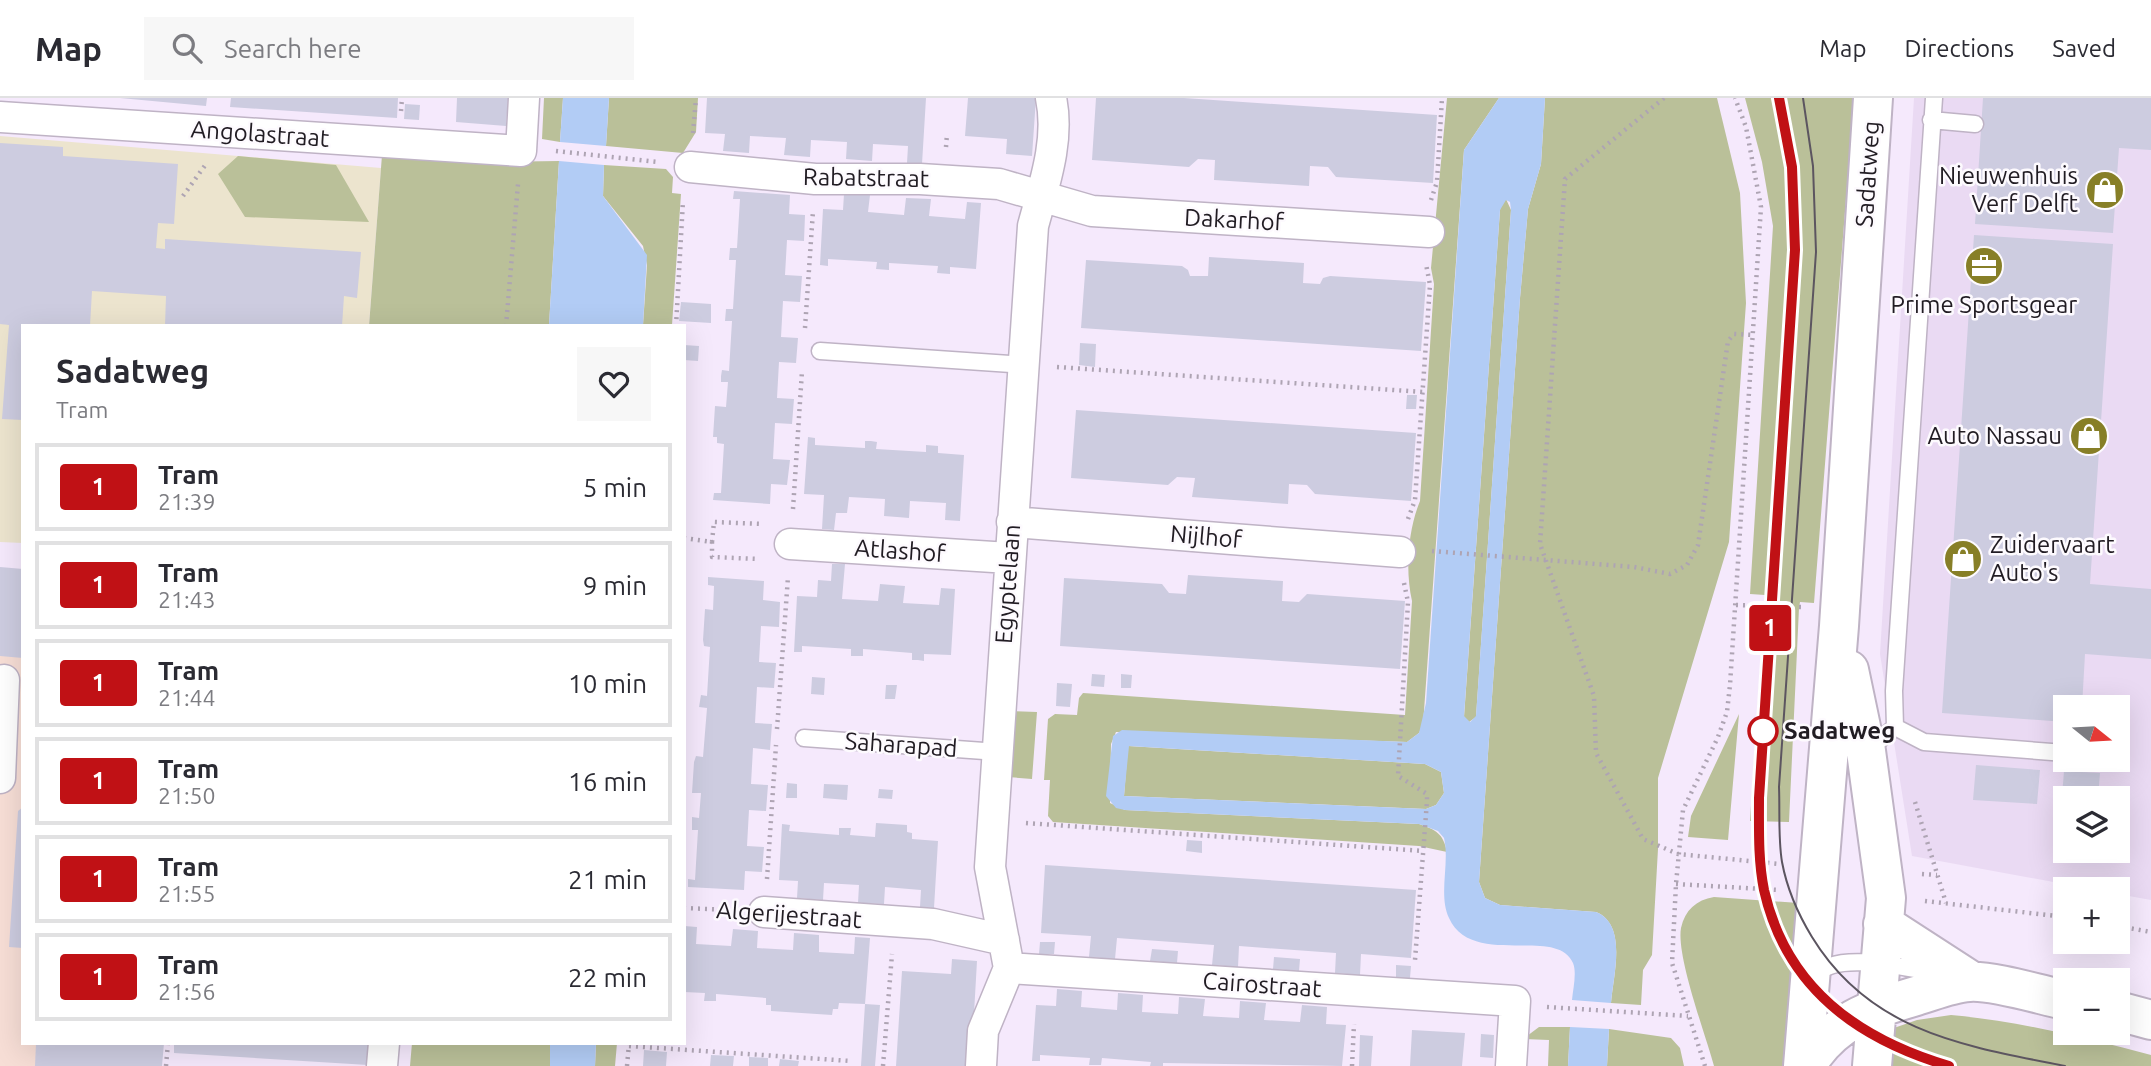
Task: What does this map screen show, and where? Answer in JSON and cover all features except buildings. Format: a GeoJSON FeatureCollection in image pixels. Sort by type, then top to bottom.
{"type":"FeatureCollection","features":[{"type":"Feature","properties":{"kind":"street"},"geometry":{"type":"LineString","coordinates":[[521,151],[524,98]]}},
{"type":"Feature","properties":{"kind":"street","name":"Egyptelaan"},"geometry":{"type":"LineString","coordinates":[[1006,954],[990,867],[1033,226],[1050,163],[1054,113],[1051,98]]}},
{"type":"Feature","properties":{"kind":"street","name":"Sadatweg"},"geometry":{"type":"LineString","coordinates":[[1804,1066],[1839,626],[1872,98]]}},
{"type":"Feature","properties":{"kind":"street","name":"Angolastraat"},"geometry":{"type":"LineString","coordinates":[[0,117],[521,151]]}},
{"type":"Feature","properties":{"kind":"street","name":"Rabatstraat"},"geometry":{"type":"LineString","coordinates":[[690,167],[815,179],[920,179],[999,184],[1041,196]]}},
{"type":"Feature","properties":{"kind":"street","name":"Dakarhof"},"geometry":{"type":"LineString","coordinates":[[1041,196],[1092,211],[1429,232]]}},
{"type":"Feature","properties":{"kind":"street","name":"Nijlhof"},"geometry":{"type":"LineString","coordinates":[[1012,522],[1409,551]]}},
{"type":"Feature","properties":{"kind":"street","name":"Atlashof"},"geometry":{"type":"LineString","coordinates":[[780,543],[1009,558]]}},
{"type":"Feature","properties":{"kind":"street","name":"Sadatweg"},"geometry":{"type":"LineString","coordinates":[[1839,626],[1866,751],[1886,898],[1872,1066]]}},
{"type":"Feature","properties":{"kind":"street"},"geometry":{"type":"LineString","coordinates":[[0,778],[9,680]]}},
{"type":"Feature","properties":{"kind":"street","name":"Algerijestraat"},"geometry":{"type":"LineString","coordinates":[[764,912],[933,924],[1006,954]]}},
{"type":"Feature","properties":{"kind":"street"},"geometry":{"type":"LineString","coordinates":[[1883,924],[1970,981],[2053,998]]}},
{"type":"Feature","properties":{"kind":"street"},"geometry":{"type":"LineString","coordinates":[[981,1066],[983,1031],[1006,954]]}},
{"type":"Feature","properties":{"kind":"street","name":"Cairostraat"},"geometry":{"type":"LineString","coordinates":[[1006,954],[1357,992],[1515,1002],[1511,1066]]}},
{"type":"Feature","properties":{"kind":"street"},"geometry":{"type":"LineString","coordinates":[[1804,1066],[1815,1050],[1848,1020],[1877,1007],[1970,981]]}},
{"type":"Feature","properties":{"kind":"street"},"geometry":{"type":"LineString","coordinates":[[2130,1014],[2151,1020]]}},
{"type":"Feature","properties":{"kind":"street"},"geometry":{"type":"LineString","coordinates":[[382,1066],[384,1045]]}},
{"type":"Feature","properties":{"kind":"lane"},"geometry":{"type":"LineString","coordinates":[[1895,727],[1894,691],[1934,98]]}},
{"type":"Feature","properties":{"kind":"lane"},"geometry":{"type":"LineString","coordinates":[[1931,120],[1975,124]]}},
{"type":"Feature","properties":{"kind":"lane"},"geometry":{"type":"LineString","coordinates":[[820,351],[1025,365]]}},
{"type":"Feature","properties":{"kind":"lane"},"geometry":{"type":"LineString","coordinates":[[1866,751],[1895,727]]}},
{"type":"Feature","properties":{"kind":"lane"},"geometry":{"type":"LineString","coordinates":[[1895,727],[1924,742],[2053,752]]}},
{"type":"Feature","properties":{"kind":"lane","name":"Saharapad"},"geometry":{"type":"LineString","coordinates":[[804,738],[998,751]]}},
{"type":"Feature","properties":{"kind":"lane"},"geometry":{"type":"LineString","coordinates":[[1811,971],[1830,963],[1853,961],[1970,981]]}},
{"type":"Feature","properties":{"kind":"path"},"geometry":{"type":"LineString","coordinates":[[676,324],[684,187],[690,167],[696,98]]}},
{"type":"Feature","properties":{"kind":"path"},"geometry":{"type":"LineString","coordinates":[[1413,996],[1427,794],[1398,776],[1398,768],[1409,551],[1430,285],[1426,268],[1431,197],[1437,182],[1442,98]]}},
{"type":"Feature","properties":{"kind":"path"},"geometry":{"type":"LineString","coordinates":[[1664,98],[1565,179],[1540,544],[1543,560],[1594,696],[1596,753],[1643,839],[1678,854]]}},
{"type":"Feature","properties":{"kind":"path"},"geometry":{"type":"LineString","coordinates":[[1705,1066],[1672,963],[1683,810],[1727,712],[1761,207],[1746,127],[1735,98]]}},
{"type":"Feature","properties":{"kind":"path"},"geometry":{"type":"LineString","coordinates":[[506,324],[521,151]]}},
{"type":"Feature","properties":{"kind":"path"},"geometry":{"type":"LineString","coordinates":[[554,151],[626,157]]}},
{"type":"Feature","properties":{"kind":"path"},"geometry":{"type":"LineString","coordinates":[[1409,551],[1634,567],[1670,574],[1687,565],[1698,545],[1728,341],[1734,334],[1754,335]]}},
{"type":"Feature","properties":{"kind":"path"},"geometry":{"type":"LineString","coordinates":[[1025,365],[1423,392]]}},
{"type":"Feature","properties":{"kind":"path"},"geometry":{"type":"LineString","coordinates":[[714,522],[771,525],[780,543],[768,559],[712,557],[712,542],[714,522]]}},
{"type":"Feature","properties":{"kind":"path"},"geometry":{"type":"LineString","coordinates":[[686,538],[712,542]]}},
{"type":"Feature","properties":{"kind":"path"},"geometry":{"type":"LineString","coordinates":[[1914,800],[1946,903]]}},
{"type":"Feature","properties":{"kind":"path"},"geometry":{"type":"LineString","coordinates":[[994,820],[1423,851]]}},
{"type":"Feature","properties":{"kind":"path","name":"Algerijestraat"},"geometry":{"type":"LineString","coordinates":[[686,908],[764,912]]}},
{"type":"Feature","properties":{"kind":"path","name":"Algerijestraat"},"geometry":{"type":"LineString","coordinates":[[883,1064],[894,922]]}},
{"type":"Feature","properties":{"kind":"path"},"geometry":{"type":"LineString","coordinates":[[2130,928],[2151,932]]}},
{"type":"Feature","properties":{"kind":"path"},"geometry":{"type":"LineString","coordinates":[[1352,1066],[1357,992]]}},
{"type":"Feature","properties":{"kind":"path"},"geometry":{"type":"LineString","coordinates":[[1551,1008],[1688,1016]]}},
{"type":"Feature","properties":{"kind":"path"},"geometry":{"type":"LineString","coordinates":[[166,1066],[168,1045]]}},
{"type":"Feature","properties":{"kind":"path"},"geometry":{"type":"LineString","coordinates":[[627,1066],[629,1045]]}},
{"type":"Feature","properties":{"kind":"path"},"geometry":{"type":"LineString","coordinates":[[642,1045],[851,1061]]}},
{"type":"Feature","properties":{"kind":"shaded area"},"geometry":{"type":"Polygon","coordinates":[[[1914,98],[2151,98],[2151,900],[2130,896],[2130,877],[2053,877],[2053,882],[1912,856],[1880,654],[1914,98]]]}},
{"type":"Feature","properties":{"kind":"shaded area"},"geometry":{"type":"Polygon","coordinates":[[[0,136],[381,168],[369,324],[21,324],[21,543],[0,542],[0,136]]]}},
{"type":"Feature","properties":{"kind":"shaded area"},"geometry":{"type":"Polygon","coordinates":[[[0,606],[21,608],[21,1045],[102,1045],[101,1066],[0,1066],[0,606]]]}},
{"type":"Feature","properties":{"kind":"green space"},"geometry":{"type":"Polygon","coordinates":[[[544,98],[563,98],[560,142],[542,139],[544,98]]]}},
{"type":"Feature","properties":{"kind":"green space"},"geometry":{"type":"Polygon","coordinates":[[[609,98],[698,98],[696,132],[683,153],[606,146],[609,98]]]}},
{"type":"Feature","properties":{"kind":"green space"},"geometry":{"type":"Polygon","coordinates":[[[1447,98],[1499,98],[1464,150],[1423,725],[1419,733],[1407,742],[1116,732],[1111,744],[1110,803],[1125,810],[1419,824],[1438,833],[1447,852],[1419,846],[1053,822],[1048,816],[1050,780],[1044,780],[1048,719],[1055,714],[1077,715],[1079,698],[1083,693],[1405,715],[1412,601],[1409,550],[1420,501],[1434,284],[1431,268],[1447,98]]]}},
{"type":"Feature","properties":{"kind":"green space"},"geometry":{"type":"Polygon","coordinates":[[[1545,98],[1717,98],[1740,193],[1746,303],[1729,542],[1658,778],[1658,849],[1652,955],[1643,970],[1641,1005],[1611,1003],[1616,952],[1612,928],[1606,919],[1596,912],[1500,905],[1485,898],[1479,882],[1520,298],[1528,209],[1541,164],[1545,98]]]}},
{"type":"Feature","properties":{"kind":"green space"},"geometry":{"type":"Polygon","coordinates":[[[1745,98],[1854,98],[1814,603],[1800,602],[1799,608],[1789,822],[1750,821],[1765,595],[1750,594],[1773,226],[1762,162],[1745,98]]]}},
{"type":"Feature","properties":{"kind":"green space"},"geometry":{"type":"Polygon","coordinates":[[[382,155],[488,162],[559,161],[549,324],[369,324],[382,155]]]}},
{"type":"Feature","properties":{"kind":"green space"},"geometry":{"type":"Polygon","coordinates":[[[238,156],[336,165],[369,222],[245,217],[218,174],[238,156]]]}},
{"type":"Feature","properties":{"kind":"green space"},"geometry":{"type":"Polygon","coordinates":[[[604,165],[666,169],[673,177],[672,193],[681,194],[672,324],[643,324],[647,265],[643,246],[603,196],[604,165]]]}},
{"type":"Feature","properties":{"kind":"green space"},"geometry":{"type":"Polygon","coordinates":[[[1506,199],[1511,210],[1476,717],[1469,722],[1464,717],[1500,210],[1506,199]]]}},
{"type":"Feature","properties":{"kind":"green space"},"geometry":{"type":"Polygon","coordinates":[[[1012,711],[1037,712],[1032,779],[1008,777],[1012,711]]]}},
{"type":"Feature","properties":{"kind":"green space"},"geometry":{"type":"Polygon","coordinates":[[[1739,714],[1728,840],[1688,837],[1691,816],[1739,714]]]}},
{"type":"Feature","properties":{"kind":"green space"},"geometry":{"type":"Polygon","coordinates":[[[1128,746],[1425,764],[1441,772],[1444,793],[1436,805],[1426,809],[1124,796],[1128,746]]]}},
{"type":"Feature","properties":{"kind":"green space"},"geometry":{"type":"Polygon","coordinates":[[[1714,897],[1799,903],[1791,1066],[1714,1066],[1687,976],[1681,928],[1688,911],[1697,903],[1714,897]]]}},
{"type":"Feature","properties":{"kind":"green space"},"geometry":{"type":"Polygon","coordinates":[[[1951,1015],[2027,1026],[2053,1031],[2053,1045],[2111,1045],[2151,1055],[2151,1066],[1893,1066],[1881,1058],[1891,1029],[1917,1020],[1951,1015]]]}},
{"type":"Feature","properties":{"kind":"green space"},"geometry":{"type":"Polygon","coordinates":[[[1539,1027],[1570,1027],[1568,1066],[1548,1066],[1549,1040],[1523,1039],[1539,1027]]]}},
{"type":"Feature","properties":{"kind":"green space"},"geometry":{"type":"Polygon","coordinates":[[[1609,1029],[1671,1038],[1680,1048],[1684,1066],[1607,1066],[1609,1029]]]}},
{"type":"Feature","properties":{"kind":"green space"},"geometry":{"type":"Polygon","coordinates":[[[412,1045],[550,1045],[550,1066],[410,1066],[412,1045]]]}},
{"type":"Feature","properties":{"kind":"green space"},"geometry":{"type":"Polygon","coordinates":[[[596,1045],[617,1045],[615,1066],[595,1066],[596,1045]]]}},
{"type":"Feature","properties":{"kind":"water"},"geometry":{"type":"Polygon","coordinates":[[[563,98],[609,98],[606,146],[560,142],[563,98]]]}},
{"type":"Feature","properties":{"kind":"water"},"geometry":{"type":"Polygon","coordinates":[[[1499,98],[1545,98],[1541,164],[1528,209],[1520,298],[1479,882],[1485,898],[1500,905],[1596,912],[1606,918],[1612,928],[1616,952],[1611,1003],[1572,1000],[1574,967],[1564,952],[1550,947],[1494,945],[1476,941],[1460,933],[1446,909],[1444,838],[1438,831],[1419,824],[1125,810],[1116,808],[1106,796],[1113,736],[1122,730],[1407,742],[1419,733],[1426,703],[1464,150],[1499,98]],[[1506,200],[1500,210],[1464,716],[1470,722],[1476,716],[1511,210],[1510,202],[1506,200]],[[1129,746],[1124,796],[1426,809],[1436,805],[1444,793],[1441,772],[1425,764],[1129,746]]]}},
{"type":"Feature","properties":{"kind":"water"},"geometry":{"type":"Polygon","coordinates":[[[559,161],[604,165],[603,196],[647,255],[643,324],[549,324],[559,161]]]}},
{"type":"Feature","properties":{"kind":"water"},"geometry":{"type":"Polygon","coordinates":[[[1570,1027],[1609,1029],[1607,1066],[1568,1066],[1570,1027]]]}},
{"type":"Feature","properties":{"kind":"water"},"geometry":{"type":"Polygon","coordinates":[[[550,1045],[596,1045],[595,1066],[550,1066],[550,1045]]]}},
{"type":"Feature","properties":{"kind":"tram line"},"geometry":{"type":"LineString","coordinates":[[1779,98],[1792,167],[1795,250],[1759,798],[1761,850],[1768,895],[1781,936],[1800,971],[1826,1001],[1859,1027],[1900,1048],[1949,1066]]}},
{"type":"Feature","properties":{"kind":"tram line","name":"1"},"geometry":{"type":"LineString","coordinates":[[1779,98],[1792,167],[1795,250],[1759,798],[1760,863],[1764,889],[1773,920],[1789,952],[1832,1008],[1861,1030],[1901,1051],[1949,1066]]}},
{"type":"Feature","properties":{"kind":"tram line"},"geometry":{"type":"LineString","coordinates":[[1803,98],[1813,166],[1816,252],[1779,787],[1780,844],[1784,872],[1794,901],[1812,937],[1835,969],[1862,994],[1891,1014],[1922,1030],[1991,1051],[2065,1066]]}},
{"type":"Feature","properties":{"kind":"place","name":"Nieuwenhuis Verf Delft"},"geometry":{"type":"Point","coordinates":[2105,190]}},
{"type":"Feature","properties":{"kind":"place","name":"Prime Sportsgear"},"geometry":{"type":"Point","coordinates":[1984,266]}},
{"type":"Feature","properties":{"kind":"place","name":"Auto Nassau"},"geometry":{"type":"Point","coordinates":[2089,436]}},
{"type":"Feature","properties":{"kind":"place","name":"Zuidervaart Auto's"},"geometry":{"type":"Point","coordinates":[1963,559]}},
{"type":"Feature","properties":{"kind":"place","name":"Sadatweg"},"geometry":{"type":"Point","coordinates":[1763,731]}}]}
